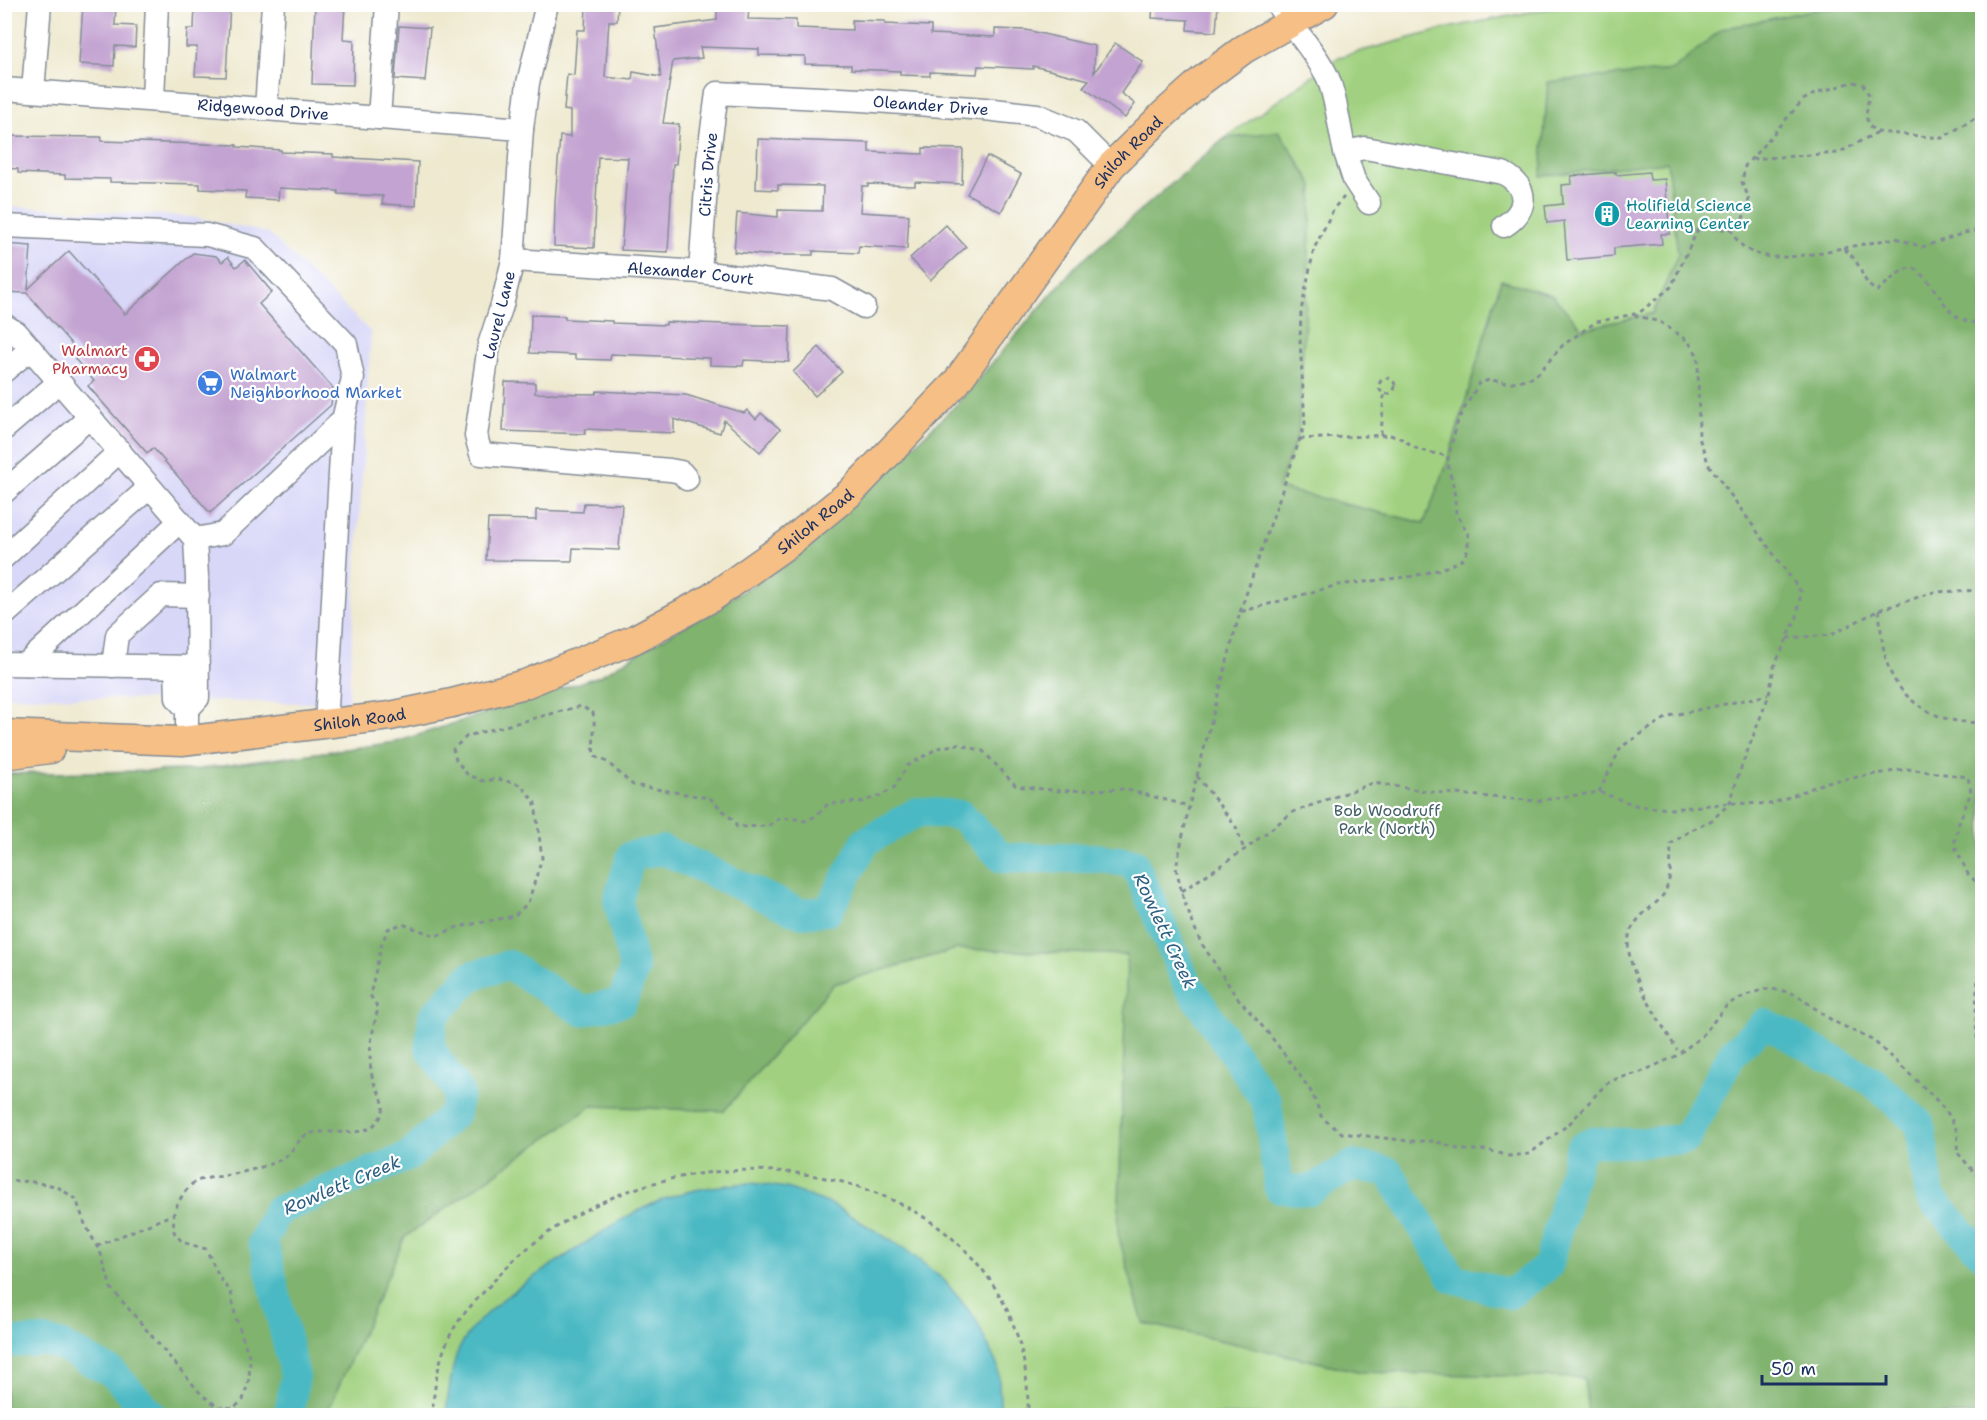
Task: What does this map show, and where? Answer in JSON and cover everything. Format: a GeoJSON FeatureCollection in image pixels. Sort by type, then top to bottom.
{"type":"FeatureCollection","features":[{"type":"Feature","properties":{"kind":"main road","name":"Shiloh Road"},"geometry":{"type":"LineString","coordinates":[[4,734],[187,741],[390,716],[525,684],[636,639],[711,598],[790,542],[850,492],[956,382],[1111,166],[1164,114],[1283,14],[1324,4]]}},
{"type":"Feature","properties":{"kind":"main road","name":"Shiloh Road"},"geometry":{"type":"LineString","coordinates":[[4,755],[133,739]]}},
{"type":"Feature","properties":{"kind":"street"},"geometry":{"type":"LineString","coordinates":[[33,91],[40,4]]}},
{"type":"Feature","properties":{"kind":"street"},"geometry":{"type":"LineString","coordinates":[[153,100],[157,4]]}},
{"type":"Feature","properties":{"kind":"street"},"geometry":{"type":"LineString","coordinates":[[266,109],[273,4]]}},
{"type":"Feature","properties":{"kind":"street"},"geometry":{"type":"LineString","coordinates":[[379,118],[387,4]]}},
{"type":"Feature","properties":{"kind":"street","name":"Laurel Lane"},"geometry":{"type":"LineString","coordinates":[[547,4],[528,83],[522,129],[513,260],[489,345],[476,436],[481,454],[670,470],[681,472],[687,479]]}},
{"type":"Feature","properties":{"kind":"street"},"geometry":{"type":"LineString","coordinates":[[1283,14],[1327,78],[1335,99],[1337,121],[1345,152],[1356,183],[1370,203]]}},
{"type":"Feature","properties":{"kind":"street","name":"Ridgewood Drive"},"geometry":{"type":"LineString","coordinates":[[4,89],[522,129]]}},
{"type":"Feature","properties":{"kind":"street","name":"Citris Drive"},"geometry":{"type":"LineString","coordinates":[[700,272],[708,159],[717,93],[733,93]]}},
{"type":"Feature","properties":{"kind":"street","name":"Oleander Drive"},"geometry":{"type":"LineString","coordinates":[[733,93],[985,109],[1037,115],[1076,131],[1111,166]]}},
{"type":"Feature","properties":{"kind":"street"},"geometry":{"type":"LineString","coordinates":[[1345,152],[1365,148],[1503,173],[1518,184],[1523,199],[1522,206],[1514,219],[1504,226]]}},
{"type":"Feature","properties":{"kind":"street"},"geometry":{"type":"LineString","coordinates":[[4,226],[207,235],[255,248],[346,344],[353,378],[343,420],[326,725]]}},
{"type":"Feature","properties":{"kind":"street","name":"Alexander Court"},"geometry":{"type":"LineString","coordinates":[[513,260],[700,272],[832,290],[864,307]]}},
{"type":"Feature","properties":{"kind":"street"},"geometry":{"type":"LineString","coordinates":[[4,325],[17,333],[195,539],[198,596],[187,667],[198,698],[187,710],[187,741]]}},
{"type":"Feature","properties":{"kind":"street"},"geometry":{"type":"LineString","coordinates":[[4,371],[31,349]]}},
{"type":"Feature","properties":{"kind":"street"},"geometry":{"type":"LineString","coordinates":[[4,429],[59,381]]}},
{"type":"Feature","properties":{"kind":"street"},"geometry":{"type":"LineString","coordinates":[[4,492],[90,417]]}},
{"type":"Feature","properties":{"kind":"street"},"geometry":{"type":"LineString","coordinates":[[195,539],[223,534],[343,420]]}},
{"type":"Feature","properties":{"kind":"street"},"geometry":{"type":"LineString","coordinates":[[4,557],[120,451]]}},
{"type":"Feature","properties":{"kind":"street"},"geometry":{"type":"LineString","coordinates":[[4,615],[150,487]]}},
{"type":"Feature","properties":{"kind":"street"},"geometry":{"type":"LineString","coordinates":[[15,664],[180,521]]}},
{"type":"Feature","properties":{"kind":"street"},"geometry":{"type":"LineString","coordinates":[[113,666],[117,635],[161,595],[198,596]]}},
{"type":"Feature","properties":{"kind":"street"},"geometry":{"type":"LineString","coordinates":[[15,664],[187,667]]}},
{"type":"Feature","properties":{"kind":"path"},"geometry":{"type":"LineString","coordinates":[[1983,114],[1942,138],[1878,132],[1869,126],[1866,116],[1869,95],[1863,84],[1853,82],[1816,93],[1803,100],[1745,166],[1742,182],[1748,196],[1749,206],[1742,220],[1732,231],[1737,243],[1749,252],[1773,258],[1896,238],[1922,247],[1968,232],[1983,230]]}},
{"type":"Feature","properties":{"kind":"path"},"geometry":{"type":"LineString","coordinates":[[1752,159],[1838,153],[1878,132]]}},
{"type":"Feature","properties":{"kind":"path"},"geometry":{"type":"LineString","coordinates":[[1356,183],[1334,208],[1314,249],[1301,311],[1300,341],[1305,424],[1240,612],[1189,806],[1176,868],[1200,942],[1236,996],[1269,1034],[1306,1084],[1322,1118],[1342,1133],[1409,1141],[1435,1141],[1461,1150],[1488,1150],[1509,1156],[1529,1155],[1569,1124],[1606,1084],[1641,1072],[1676,1056],[1701,1037],[1728,1004],[1765,989],[1779,990],[1795,994],[1833,1021],[1874,1041],[1891,1056],[1932,1095],[1949,1115],[1958,1133],[1957,1152],[1983,1181]]}},
{"type":"Feature","properties":{"kind":"path"},"geometry":{"type":"LineString","coordinates":[[1240,612],[1338,585],[1441,569],[1462,560],[1468,550],[1468,534],[1456,513],[1454,489],[1446,461],[1458,420],[1479,383],[1490,380],[1508,383],[1535,377],[1563,345],[1596,322],[1639,312],[1671,287],[1698,229],[1734,229]]}},
{"type":"Feature","properties":{"kind":"path"},"geometry":{"type":"LineString","coordinates":[[1843,248],[1856,260],[1871,288],[1878,291],[1904,269],[1914,268],[1933,287],[1949,312],[1966,322],[1983,323]]}},
{"type":"Feature","properties":{"kind":"path"},"geometry":{"type":"LineString","coordinates":[[1632,314],[1660,322],[1688,341],[1698,356],[1700,438],[1708,465],[1801,592],[1797,617],[1774,667],[1768,695],[1730,802],[1712,820],[1671,844],[1668,888],[1660,900],[1642,914],[1631,930],[1627,952],[1635,974],[1677,1050]]}},
{"type":"Feature","properties":{"kind":"path"},"geometry":{"type":"LineString","coordinates":[[1381,435],[1384,394],[1379,387],[1380,381],[1384,378],[1392,379],[1396,383],[1396,388],[1392,393],[1384,394]]}},
{"type":"Feature","properties":{"kind":"path"},"geometry":{"type":"LineString","coordinates":[[1300,439],[1390,435],[1400,438],[1419,450],[1448,456]]}},
{"type":"Feature","properties":{"kind":"path"},"geometry":{"type":"LineString","coordinates":[[1787,638],[1832,635],[1879,610],[1934,592],[1983,590]]}},
{"type":"Feature","properties":{"kind":"path"},"geometry":{"type":"LineString","coordinates":[[1879,610],[1888,668],[1908,699],[1936,717],[1983,723]]}},
{"type":"Feature","properties":{"kind":"path"},"geometry":{"type":"LineString","coordinates":[[1599,792],[1621,747],[1669,716],[1768,695]]}},
{"type":"Feature","properties":{"kind":"path"},"geometry":{"type":"LineString","coordinates":[[4,1180],[56,1186],[76,1199],[85,1224],[101,1254],[111,1288],[201,1394],[219,1407],[234,1408],[243,1400],[249,1379],[250,1359],[235,1315],[231,1292],[221,1280],[206,1248],[182,1242],[174,1232],[174,1214],[180,1199],[195,1181],[269,1165],[287,1156],[294,1145],[308,1134],[326,1130],[346,1133],[362,1131],[379,1120],[385,1102],[372,1076],[369,1049],[378,1008],[370,995],[382,943],[388,929],[402,924],[436,936],[458,927],[514,916],[528,903],[542,858],[535,802],[521,785],[498,779],[483,781],[467,774],[456,760],[453,749],[467,736],[581,706],[592,713],[596,727],[594,756],[608,762],[633,785],[710,798],[737,827],[768,826],[779,819],[791,818],[805,821],[816,816],[828,804],[860,802],[880,796],[894,788],[907,766],[938,748],[958,744],[983,751],[1016,786],[1061,791],[1124,789],[1189,806]]}},
{"type":"Feature","properties":{"kind":"path"},"geometry":{"type":"LineString","coordinates":[[1182,891],[1244,850],[1293,812],[1373,783],[1433,792],[1537,801],[1599,792],[1638,806],[1671,809],[1730,802],[1771,804],[1827,782],[1907,769],[1968,777],[1971,792],[1959,823],[1954,845],[1968,874],[1983,887]]}},
{"type":"Feature","properties":{"kind":"path"},"geometry":{"type":"LineString","coordinates":[[1197,776],[1236,827],[1244,850]]}},
{"type":"Feature","properties":{"kind":"path"},"geometry":{"type":"LineString","coordinates":[[1983,945],[1978,975],[1977,1028],[1983,1060]]}},
{"type":"Feature","properties":{"kind":"path"},"geometry":{"type":"LineString","coordinates":[[432,1416],[441,1356],[448,1338],[465,1312],[500,1273],[520,1255],[583,1212],[626,1192],[673,1179],[741,1170],[783,1172],[855,1186],[910,1209],[950,1234],[966,1248],[988,1276],[1010,1314],[1025,1361],[1029,1395],[1028,1416]]}},
{"type":"Feature","properties":{"kind":"path"},"geometry":{"type":"LineString","coordinates":[[97,1246],[174,1214]]}},
{"type":"Feature","properties":{"kind":"shaded area"},"geometry":{"type":"Polygon","coordinates":[[[4,206],[193,217],[268,233],[371,332],[348,704],[5,696],[4,206]]]}},
{"type":"Feature","properties":{"kind":"green space","name":"Bob Woodruff Park (North)"},"geometry":{"type":"Polygon","coordinates":[[[1867,4],[1982,5],[1982,1415],[1588,1415],[1584,1378],[1362,1372],[1143,1323],[1118,1234],[1127,955],[957,949],[834,984],[724,1111],[592,1106],[405,1237],[326,1415],[5,1415],[4,774],[194,770],[397,742],[600,676],[793,561],[957,404],[1075,267],[1224,139],[1279,131],[1313,185],[1298,434],[1278,488],[1424,523],[1448,461],[1501,280],[1552,295],[1583,329],[1653,313],[1678,254],[1667,162],[1541,176],[1548,82],[1673,70],[1722,29],[1807,11],[1867,4]]]}},
{"type":"Feature","properties":{"kind":"green space","name":"Bob Woodruff Park (North)"},"geometry":{"type":"Polygon","coordinates":[[[1958,4],[1982,1415],[5,1415],[4,774],[194,770],[397,742],[600,676],[793,561],[957,404],[1075,267],[1224,139],[1339,57],[1448,28],[1567,5],[1958,4]]]}},
{"type":"Feature","properties":{"kind":"water"},"geometry":{"type":"Polygon","coordinates":[[[752,1183],[787,1188],[833,1205],[905,1249],[944,1280],[975,1318],[998,1367],[1001,1415],[446,1415],[452,1372],[459,1349],[480,1320],[508,1296],[605,1230],[654,1203],[699,1189],[752,1183]]]}},
{"type":"Feature","properties":{"kind":"building"},"geometry":{"type":"Polygon","coordinates":[[[83,4],[116,4],[115,25],[136,26],[135,47],[115,46],[114,66],[79,64],[83,4]]]}},
{"type":"Feature","properties":{"kind":"building"},"geometry":{"type":"Polygon","coordinates":[[[195,4],[230,4],[226,77],[195,76],[197,47],[186,47],[187,29],[194,29],[195,4]]]}},
{"type":"Feature","properties":{"kind":"building"},"geometry":{"type":"Polygon","coordinates":[[[315,4],[345,4],[343,39],[354,40],[353,85],[312,84],[315,4]]]}},
{"type":"Feature","properties":{"kind":"building"},"geometry":{"type":"Polygon","coordinates":[[[586,4],[618,4],[617,21],[609,21],[605,77],[632,80],[633,72],[661,77],[655,28],[717,20],[717,7],[749,8],[748,19],[796,20],[796,28],[852,30],[852,20],[931,26],[931,34],[995,37],[995,29],[1026,30],[1095,46],[1094,73],[1115,43],[1143,62],[1121,93],[1135,104],[1125,118],[1083,87],[1089,80],[1033,66],[1033,69],[978,66],[977,74],[930,72],[930,76],[900,75],[900,71],[851,69],[851,65],[805,64],[805,56],[759,55],[759,49],[700,47],[702,58],[673,61],[663,123],[679,124],[676,164],[673,164],[668,252],[621,250],[628,158],[598,157],[594,248],[554,246],[560,136],[570,137],[570,111],[564,110],[567,74],[574,75],[577,30],[585,30],[586,4]]]}},
{"type":"Feature","properties":{"kind":"building"},"geometry":{"type":"Polygon","coordinates":[[[1153,4],[1218,4],[1216,32],[1187,30],[1188,20],[1152,18],[1153,4]]]}},
{"type":"Feature","properties":{"kind":"building"},"geometry":{"type":"Polygon","coordinates":[[[399,26],[430,28],[425,81],[395,79],[399,26]]]}},
{"type":"Feature","properties":{"kind":"building"},"geometry":{"type":"Polygon","coordinates":[[[4,136],[102,137],[101,141],[237,145],[237,147],[281,150],[281,152],[333,154],[333,157],[418,162],[416,206],[382,204],[383,196],[338,194],[338,191],[279,188],[278,200],[245,198],[246,191],[200,189],[200,184],[110,182],[110,179],[65,178],[65,175],[18,173],[18,169],[4,168],[4,136]]]}},
{"type":"Feature","properties":{"kind":"building"},"geometry":{"type":"Polygon","coordinates":[[[758,139],[869,143],[869,152],[923,154],[923,148],[963,149],[962,184],[915,182],[915,186],[868,184],[868,186],[862,186],[860,212],[909,215],[907,249],[859,246],[858,253],[813,251],[813,255],[765,255],[734,252],[737,213],[778,217],[778,210],[822,211],[823,186],[778,185],[778,190],[756,189],[758,139]]]}},
{"type":"Feature","properties":{"kind":"building"},"geometry":{"type":"Polygon","coordinates":[[[987,156],[1021,174],[1001,212],[967,194],[987,156]]]}},
{"type":"Feature","properties":{"kind":"building","name":"Holifield Science Learning Center"},"geometry":{"type":"Polygon","coordinates":[[[1616,172],[1616,175],[1649,172],[1650,180],[1665,179],[1670,234],[1661,234],[1662,244],[1614,248],[1614,256],[1567,260],[1564,221],[1547,223],[1545,206],[1563,204],[1562,185],[1572,184],[1571,176],[1616,172]]]}},
{"type":"Feature","properties":{"kind":"building"},"geometry":{"type":"Polygon","coordinates":[[[946,225],[966,247],[930,280],[910,258],[946,225]]]}},
{"type":"Feature","properties":{"kind":"building","name":"Walmart Neighborhood Market"},"geometry":{"type":"Polygon","coordinates":[[[4,244],[31,246],[28,289],[69,251],[125,314],[193,253],[216,256],[222,262],[228,257],[236,267],[245,260],[272,292],[259,304],[333,388],[331,405],[210,513],[153,448],[147,453],[88,386],[94,381],[75,359],[80,354],[27,293],[4,292],[4,244]]]}},
{"type":"Feature","properties":{"kind":"building"},"geometry":{"type":"Polygon","coordinates":[[[531,315],[565,316],[565,319],[612,321],[612,323],[666,325],[666,322],[790,326],[789,362],[744,360],[743,366],[710,365],[710,358],[611,354],[610,360],[575,359],[575,355],[530,353],[531,315]]]}},
{"type":"Feature","properties":{"kind":"building"},"geometry":{"type":"Polygon","coordinates":[[[819,347],[842,372],[815,396],[793,372],[819,347]]]}},
{"type":"Feature","properties":{"kind":"building"},"geometry":{"type":"Polygon","coordinates":[[[505,382],[535,383],[535,393],[596,394],[597,391],[686,395],[744,413],[747,410],[756,419],[761,413],[780,429],[760,452],[724,420],[720,433],[674,419],[674,433],[585,429],[585,434],[503,431],[505,382]]]}},
{"type":"Feature","properties":{"kind":"building"},"geometry":{"type":"Polygon","coordinates":[[[584,503],[622,504],[619,550],[573,548],[572,561],[486,560],[488,519],[536,520],[536,510],[583,512],[584,503]]]}},
{"type":"Feature","properties":{"kind":"waterway","name":"Rowlett Creek"},"geometry":{"type":"LineString","coordinates":[[286,1416],[290,1410],[295,1376],[263,1241],[277,1211],[409,1156],[455,1113],[459,1093],[430,1048],[433,1017],[471,976],[509,965],[582,1011],[622,1002],[634,969],[618,900],[631,856],[663,850],[800,913],[828,911],[865,842],[917,812],[961,815],[1002,858],[1096,858],[1134,863],[1187,983],[1267,1103],[1279,1188],[1309,1191],[1353,1165],[1389,1172],[1453,1278],[1510,1294],[1548,1266],[1580,1149],[1591,1142],[1634,1143],[1686,1139],[1733,1052],[1765,1023],[1872,1081],[1920,1124],[1930,1197],[1982,1254]]}},
{"type":"Feature","properties":{"kind":"waterway","name":"Rowlett Creek"},"geometry":{"type":"LineString","coordinates":[[4,1343],[44,1341],[62,1346],[113,1373],[153,1416]]}},
{"type":"Feature","properties":{"kind":"place","name":"Holifield Science Learning Center"},"geometry":{"type":"Point","coordinates":[1607,214]}},
{"type":"Feature","properties":{"kind":"place","name":"Walmart Pharmacy"},"geometry":{"type":"Point","coordinates":[147,359]}},
{"type":"Feature","properties":{"kind":"place","name":"Walmart Neighborhood Market"},"geometry":{"type":"Point","coordinates":[210,383]}}]}
